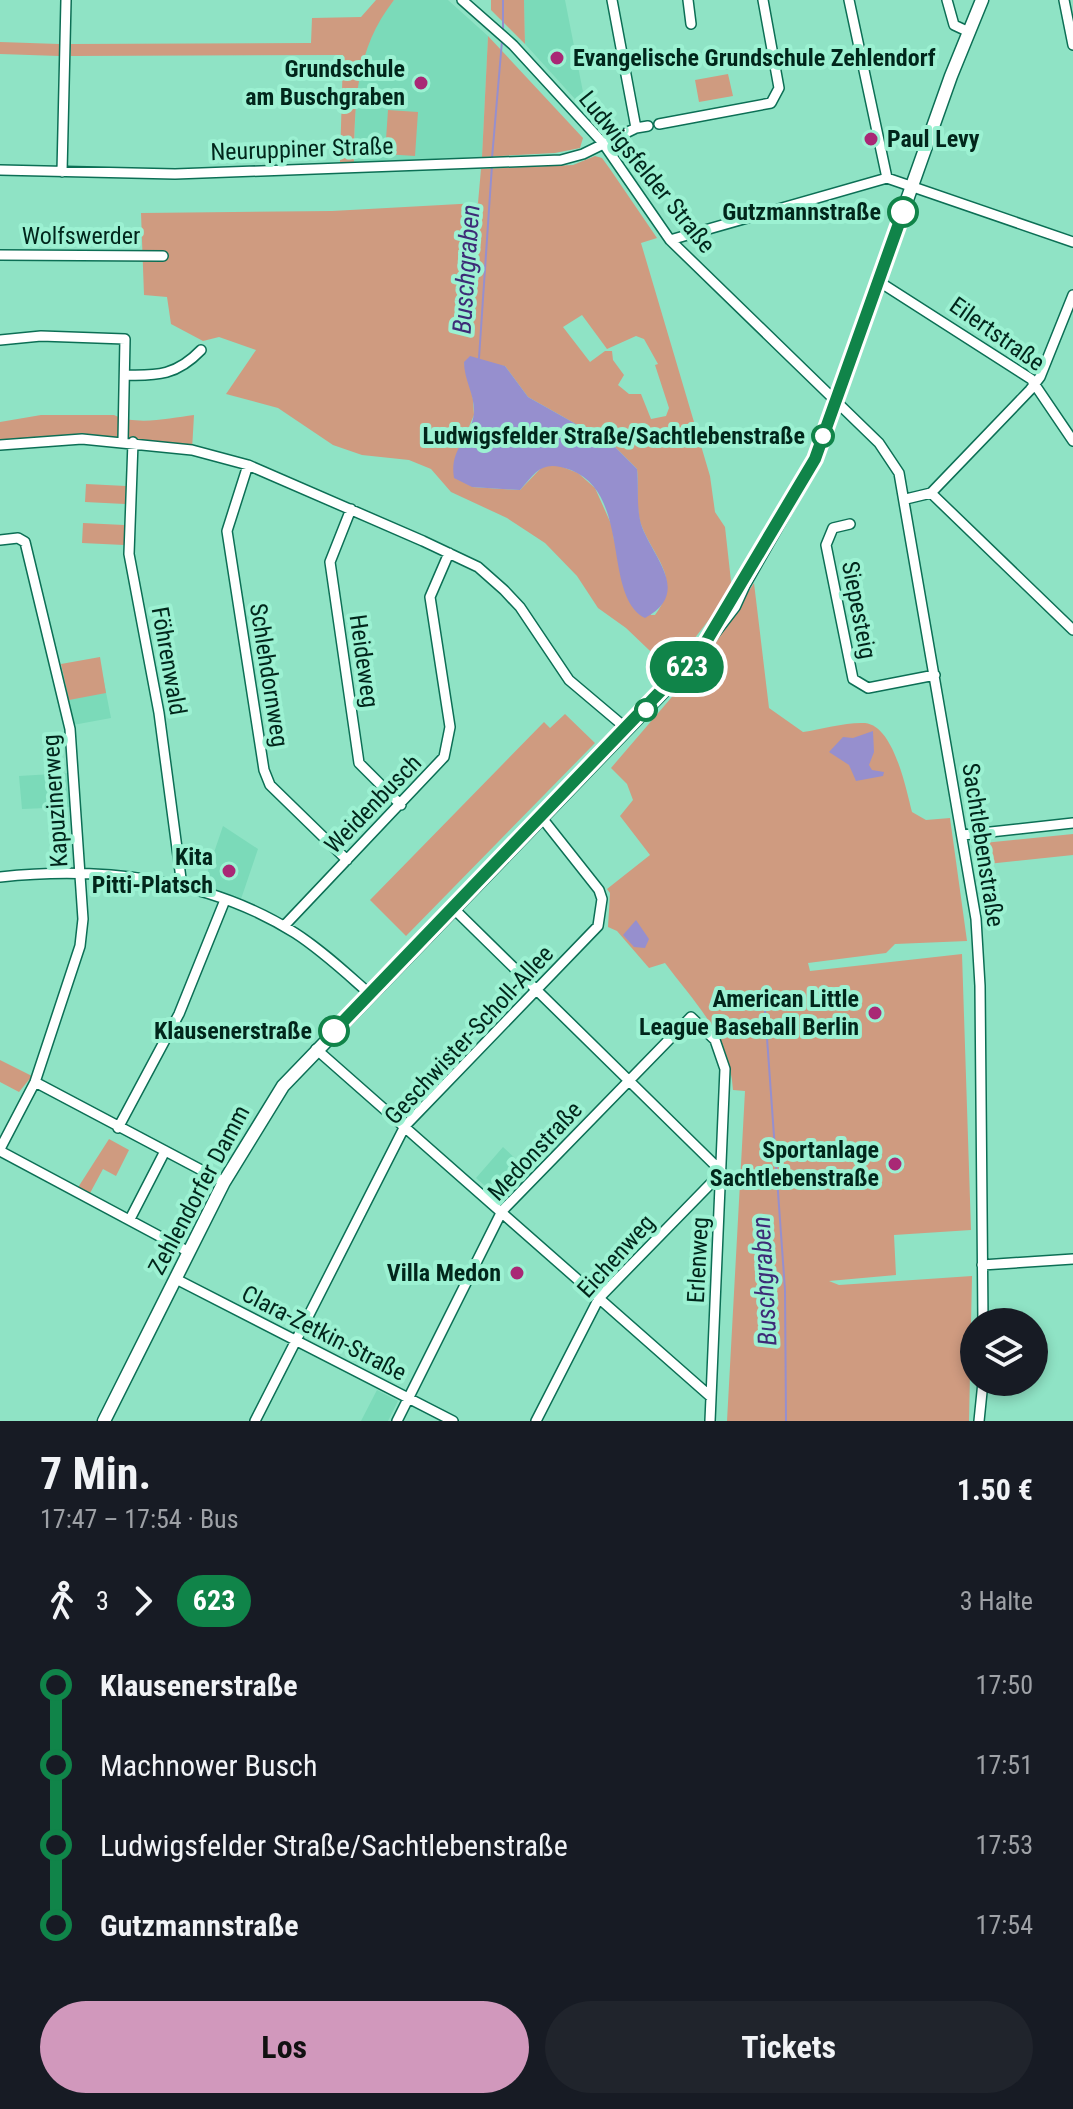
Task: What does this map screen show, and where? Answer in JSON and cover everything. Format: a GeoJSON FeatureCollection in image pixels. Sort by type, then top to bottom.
{"type":"FeatureCollection","features":[{"type":"Feature","properties":{"kind":"main road","name":"Zehlendorfer Damm"},"geometry":{"type":"LineString","coordinates":[[104,1421],[224,1182],[278,1094],[316,1049],[688,666],[733,602],[815,459],[982,0]]}},
{"type":"Feature","properties":{"kind":"street"},"geometry":{"type":"LineString","coordinates":[[62,172],[66,0]]}},
{"type":"Feature","properties":{"kind":"street","name":"Ludwigsfelder Straße"},"geometry":{"type":"LineString","coordinates":[[462,0],[513,45],[603,143],[670,240],[835,404]]}},
{"type":"Feature","properties":{"kind":"street"},"geometry":{"type":"LineString","coordinates":[[612,0],[636,128]]}},
{"type":"Feature","properties":{"kind":"street"},"geometry":{"type":"LineString","coordinates":[[688,0],[691,24]]}},
{"type":"Feature","properties":{"kind":"street"},"geometry":{"type":"LineString","coordinates":[[659,124],[771,103],[777,97],[779,88],[763,0]]}},
{"type":"Feature","properties":{"kind":"street"},"geometry":{"type":"LineString","coordinates":[[849,0],[887,178]]}},
{"type":"Feature","properties":{"kind":"street"},"geometry":{"type":"LineString","coordinates":[[947,0],[954,25],[969,32]]}},
{"type":"Feature","properties":{"kind":"street"},"geometry":{"type":"LineString","coordinates":[[1064,0],[1073,45]]}},
{"type":"Feature","properties":{"kind":"street","name":"Neuruppiner Straße"},"geometry":{"type":"LineString","coordinates":[[0,170],[175,174],[568,159],[636,128],[648,126]]}},
{"type":"Feature","properties":{"kind":"street"},"geometry":{"type":"LineString","coordinates":[[670,240],[887,178],[1073,242]]}},
{"type":"Feature","properties":{"kind":"street","name":"Wolfswerder"},"geometry":{"type":"LineString","coordinates":[[0,255],[163,256]]}},
{"type":"Feature","properties":{"kind":"street","name":"Eilertstraße"},"geometry":{"type":"LineString","coordinates":[[878,281],[1036,383],[1073,441]]}},
{"type":"Feature","properties":{"kind":"street"},"geometry":{"type":"LineString","coordinates":[[906,499],[931,493],[1036,383],[1073,295]]}},
{"type":"Feature","properties":{"kind":"street","name":"Föhrenwald"},"geometry":{"type":"LineString","coordinates":[[0,340],[41,336],[125,339],[129,554],[159,713],[182,886]]}},
{"type":"Feature","properties":{"kind":"street"},"geometry":{"type":"LineString","coordinates":[[125,375],[170,374],[185,367],[201,350]]}},
{"type":"Feature","properties":{"kind":"street","name":"Sachtlebenstraße"},"geometry":{"type":"LineString","coordinates":[[835,404],[885,451],[899,473],[963,835],[976,919],[980,986],[983,1308]]}},
{"type":"Feature","properties":{"kind":"street"},"geometry":{"type":"LineString","coordinates":[[0,445],[43,440],[128,441],[192,450],[248,465],[449,553],[478,567],[504,590],[520,607],[569,680],[627,729]]}},
{"type":"Feature","properties":{"kind":"street","name":"Schlehdornweg"},"geometry":{"type":"LineString","coordinates":[[248,465],[227,531],[264,770],[270,785],[347,860]]}},
{"type":"Feature","properties":{"kind":"street"},"geometry":{"type":"LineString","coordinates":[[931,493],[1073,630]]}},
{"type":"Feature","properties":{"kind":"street","name":"Heideweg"},"geometry":{"type":"LineString","coordinates":[[351,509],[330,562],[359,763],[401,805]]}},
{"type":"Feature","properties":{"kind":"street","name":"Siepesteig"},"geometry":{"type":"LineString","coordinates":[[850,524],[833,528],[826,545],[853,679],[868,688],[935,675]]}},
{"type":"Feature","properties":{"kind":"street","name":"Kapuzinerweg"},"geometry":{"type":"LineString","coordinates":[[0,540],[18,538],[25,542],[66,708],[80,872],[80,946],[35,1082],[0,1150]]}},
{"type":"Feature","properties":{"kind":"street","name":"Weidenbusch"},"geometry":{"type":"LineString","coordinates":[[284,926],[438,767],[448,745],[450,727],[430,597],[449,553]]}},
{"type":"Feature","properties":{"kind":"street","name":"Geschwister-Scholl-Allee"},"geometry":{"type":"LineString","coordinates":[[255,1421],[405,1126],[598,926],[602,899],[542,818]]}},
{"type":"Feature","properties":{"kind":"street"},"geometry":{"type":"LineString","coordinates":[[963,835],[1073,823]]}},
{"type":"Feature","properties":{"kind":"street"},"geometry":{"type":"LineString","coordinates":[[0,877],[80,872],[182,886],[225,900],[284,926],[371,995]]}},
{"type":"Feature","properties":{"kind":"street"},"geometry":{"type":"LineString","coordinates":[[118,1128],[187,997],[225,900]]}},
{"type":"Feature","properties":{"kind":"street"},"geometry":{"type":"LineString","coordinates":[[453,908],[722,1172]]}},
{"type":"Feature","properties":{"kind":"street","name":"Medonstraße"},"geometry":{"type":"LineString","coordinates":[[397,1421],[502,1211],[691,1017]]}},
{"type":"Feature","properties":{"kind":"street","name":"Erlenweg"},"geometry":{"type":"LineString","coordinates":[[691,1017],[715,1040],[725,1069],[710,1421]]}},
{"type":"Feature","properties":{"kind":"street"},"geometry":{"type":"LineString","coordinates":[[316,1049],[711,1397]]}},
{"type":"Feature","properties":{"kind":"street"},"geometry":{"type":"LineString","coordinates":[[35,1082],[164,1153],[224,1182]]}},
{"type":"Feature","properties":{"kind":"street"},"geometry":{"type":"LineString","coordinates":[[0,1150],[189,1252]]}},
{"type":"Feature","properties":{"kind":"street"},"geometry":{"type":"LineString","coordinates":[[130,1219],[164,1153]]}},
{"type":"Feature","properties":{"kind":"street","name":"Eichenweg"},"geometry":{"type":"LineString","coordinates":[[536,1421],[599,1298],[722,1172]]}},
{"type":"Feature","properties":{"kind":"street"},"geometry":{"type":"LineString","coordinates":[[982,1265],[1073,1259]]}},
{"type":"Feature","properties":{"kind":"street","name":"Clara-Zetkin-Straße"},"geometry":{"type":"LineString","coordinates":[[176,1279],[453,1421]]}},
{"type":"Feature","properties":{"kind":"street"},"geometry":{"type":"LineString","coordinates":[[979,1421],[982,1396]]}},
{"type":"Feature","properties":{"kind":"shaded area"},"geometry":{"type":"Polygon","coordinates":[[[376,0],[394,0],[371,38],[364,57],[355,118],[354,162],[340,162],[343,55],[71,56],[71,44],[311,43],[312,18],[361,17],[376,0]]]}},
{"type":"Feature","properties":{"kind":"shaded area","name":"Grundschule am Buschgraben"},"geometry":{"type":"Polygon","coordinates":[[[394,0],[448,0],[488,36],[482,157],[354,162],[356,89],[362,55],[378,19],[394,0]]]}},
{"type":"Feature","properties":{"kind":"shaded area"},"geometry":{"type":"Polygon","coordinates":[[[491,0],[524,0],[525,44],[491,10],[491,0]]]}},
{"type":"Feature","properties":{"kind":"shaded area","name":"Evangelische Grundschule Zehlendorf"},"geometry":{"type":"Polygon","coordinates":[[[524,0],[565,0],[583,92],[580,99],[575,99],[525,44],[524,0]]]}},
{"type":"Feature","properties":{"kind":"shaded area"},"geometry":{"type":"Polygon","coordinates":[[[488,36],[583,138],[580,148],[555,153],[482,157],[488,36]]]}},
{"type":"Feature","properties":{"kind":"shaded area"},"geometry":{"type":"Polygon","coordinates":[[[0,42],[59,44],[59,56],[0,54],[0,42]]]}},
{"type":"Feature","properties":{"kind":"shaded area"},"geometry":{"type":"Polygon","coordinates":[[[728,74],[733,96],[699,102],[695,80],[728,74]]]}},
{"type":"Feature","properties":{"kind":"shaded area"},"geometry":{"type":"Polygon","coordinates":[[[388,110],[418,112],[415,156],[385,154],[388,110]]]}},
{"type":"Feature","properties":{"kind":"shaded area"},"geometry":{"type":"Polygon","coordinates":[[[595,156],[602,158],[657,238],[641,243],[710,476],[715,512],[725,527],[732,590],[670,670],[626,628],[598,608],[577,576],[545,543],[507,518],[451,492],[431,469],[409,460],[362,455],[333,445],[278,408],[226,394],[256,350],[219,337],[203,341],[171,324],[167,297],[144,295],[141,213],[332,211],[478,203],[481,169],[573,165],[595,156]],[[582,315],[563,327],[590,362],[605,351],[612,351],[613,360],[624,375],[618,385],[629,394],[641,394],[651,419],[666,416],[669,408],[655,365],[658,364],[644,339],[636,336],[607,349],[582,315]],[[464,362],[473,399],[474,415],[465,436],[472,487],[520,490],[542,467],[555,464],[578,473],[595,488],[612,526],[614,540],[651,615],[655,615],[663,602],[666,580],[640,521],[637,469],[613,445],[528,397],[505,366],[464,362]]]}},
{"type":"Feature","properties":{"kind":"shaded area"},"geometry":{"type":"Polygon","coordinates":[[[470,356],[505,366],[528,397],[613,445],[637,469],[640,521],[661,564],[668,587],[666,598],[659,608],[645,618],[632,606],[624,589],[610,522],[602,500],[590,482],[571,470],[554,466],[542,468],[520,490],[472,487],[454,478],[457,451],[474,413],[464,362],[470,356]]]}},
{"type":"Feature","properties":{"kind":"shaded area"},"geometry":{"type":"Polygon","coordinates":[[[41,415],[114,415],[143,421],[194,415],[192,450],[133,442],[0,445],[0,422],[41,415]]]}},
{"type":"Feature","properties":{"kind":"shaded area"},"geometry":{"type":"Polygon","coordinates":[[[86,484],[126,486],[125,504],[85,502],[86,484]]]}},
{"type":"Feature","properties":{"kind":"shaded area"},"geometry":{"type":"Polygon","coordinates":[[[83,523],[124,525],[124,545],[82,543],[83,523]]]}},
{"type":"Feature","properties":{"kind":"shaded area"},"geometry":{"type":"Polygon","coordinates":[[[754,583],[769,708],[803,732],[858,723],[875,727],[891,746],[912,812],[926,820],[950,818],[967,941],[895,944],[886,953],[808,963],[810,971],[962,954],[971,1230],[894,1235],[896,1275],[829,1281],[839,1285],[972,1276],[971,1308],[960,1308],[960,1396],[970,1396],[969,1421],[727,1421],[745,1091],[733,1090],[718,1037],[665,963],[649,968],[617,931],[608,927],[610,893],[607,889],[650,855],[620,816],[633,800],[627,784],[611,768],[707,656],[754,583]]]}},
{"type":"Feature","properties":{"kind":"shaded area"},"geometry":{"type":"Polygon","coordinates":[[[100,657],[106,693],[69,700],[61,664],[100,657]]]}},
{"type":"Feature","properties":{"kind":"shaded area"},"geometry":{"type":"Polygon","coordinates":[[[103,677],[111,718],[73,725],[66,684],[103,677]]]}},
{"type":"Feature","properties":{"kind":"shaded area"},"geometry":{"type":"Polygon","coordinates":[[[565,714],[595,743],[406,936],[370,900],[544,722],[550,728],[565,714]]]}},
{"type":"Feature","properties":{"kind":"shaded area"},"geometry":{"type":"Polygon","coordinates":[[[873,731],[874,752],[869,765],[872,770],[884,772],[883,776],[856,781],[849,765],[829,752],[843,737],[853,738],[873,731]]]}},
{"type":"Feature","properties":{"kind":"shaded area"},"geometry":{"type":"Polygon","coordinates":[[[69,773],[71,807],[22,809],[19,776],[69,773]]]}},
{"type":"Feature","properties":{"kind":"shaded area","name":"Kita Pitti-Platsch"},"geometry":{"type":"Polygon","coordinates":[[[223,826],[258,849],[241,899],[203,885],[223,826]]]}},
{"type":"Feature","properties":{"kind":"shaded area"},"geometry":{"type":"Polygon","coordinates":[[[1073,834],[1073,855],[978,865],[974,844],[1073,834]]]}},
{"type":"Feature","properties":{"kind":"shaded area"},"geometry":{"type":"Polygon","coordinates":[[[636,920],[649,939],[645,948],[634,947],[623,935],[636,920]]]}},
{"type":"Feature","properties":{"kind":"shaded area"},"geometry":{"type":"Polygon","coordinates":[[[0,1060],[32,1076],[19,1092],[0,1082],[0,1060]]]}},
{"type":"Feature","properties":{"kind":"shaded area"},"geometry":{"type":"Polygon","coordinates":[[[109,1139],[129,1150],[116,1176],[103,1169],[89,1195],[77,1189],[109,1139]]]}},
{"type":"Feature","properties":{"kind":"shaded area"},"geometry":{"type":"Polygon","coordinates":[[[503,1147],[530,1172],[502,1201],[476,1178],[503,1147]]]}},
{"type":"Feature","properties":{"kind":"shaded area"},"geometry":{"type":"Polygon","coordinates":[[[187,1214],[191,1217],[167,1265],[158,1261],[153,1268],[150,1266],[163,1241],[171,1245],[187,1214]]]}},
{"type":"Feature","properties":{"kind":"shaded area"},"geometry":{"type":"Polygon","coordinates":[[[377,1390],[398,1401],[388,1421],[361,1421],[377,1390]]]}},
{"type":"Feature","properties":{"kind":"waterway","name":"Buschgraben"},"geometry":{"type":"LineString","coordinates":[[503,0],[503,31]]}},
{"type":"Feature","properties":{"kind":"waterway","name":"Buschgraben"},"geometry":{"type":"LineString","coordinates":[[492,158],[502,41]]}},
{"type":"Feature","properties":{"kind":"waterway","name":"Buschgraben"},"geometry":{"type":"LineString","coordinates":[[479,358],[492,165]]}},
{"type":"Feature","properties":{"kind":"waterway","name":"Buschgraben"},"geometry":{"type":"LineString","coordinates":[[764,996],[785,1290],[786,1421]]}},
{"type":"Feature","properties":{"kind":"bus line","name":"623"},"geometry":{"type":"LineString","coordinates":[[334,1031],[676,679],[703,647],[732,598],[744,584],[815,459],[903,212]]}},
{"type":"Feature","properties":{"kind":"place","name":"Evangelische Grundschule Zehlendorf"},"geometry":{"type":"Point","coordinates":[557,58]}},
{"type":"Feature","properties":{"kind":"place","name":"Grundschule am Buschgraben"},"geometry":{"type":"Point","coordinates":[421,83]}},
{"type":"Feature","properties":{"kind":"place","name":"Paul Levy"},"geometry":{"type":"Point","coordinates":[871,139]}},
{"type":"Feature","properties":{"kind":"place","name":"Gutzmannstraße"},"geometry":{"type":"Point","coordinates":[903,212]}},
{"type":"Feature","properties":{"kind":"place","name":"Ludwigsfelder Straße/Sachtlebenstraße"},"geometry":{"type":"Point","coordinates":[823,436]}},
{"type":"Feature","properties":{"kind":"place","name":"Kita Pitti-Platsch"},"geometry":{"type":"Point","coordinates":[229,871]}},
{"type":"Feature","properties":{"kind":"place","name":"American Little League Baseball Berlin"},"geometry":{"type":"Point","coordinates":[875,1013]}},
{"type":"Feature","properties":{"kind":"place","name":"Klausenerstraße"},"geometry":{"type":"Point","coordinates":[334,1031]}},
{"type":"Feature","properties":{"kind":"place","name":"Sportanlage Sachtlebenstraße"},"geometry":{"type":"Point","coordinates":[895,1164]}},
{"type":"Feature","properties":{"kind":"place","name":"Villa Medon"},"geometry":{"type":"Point","coordinates":[517,1273]}}]}
